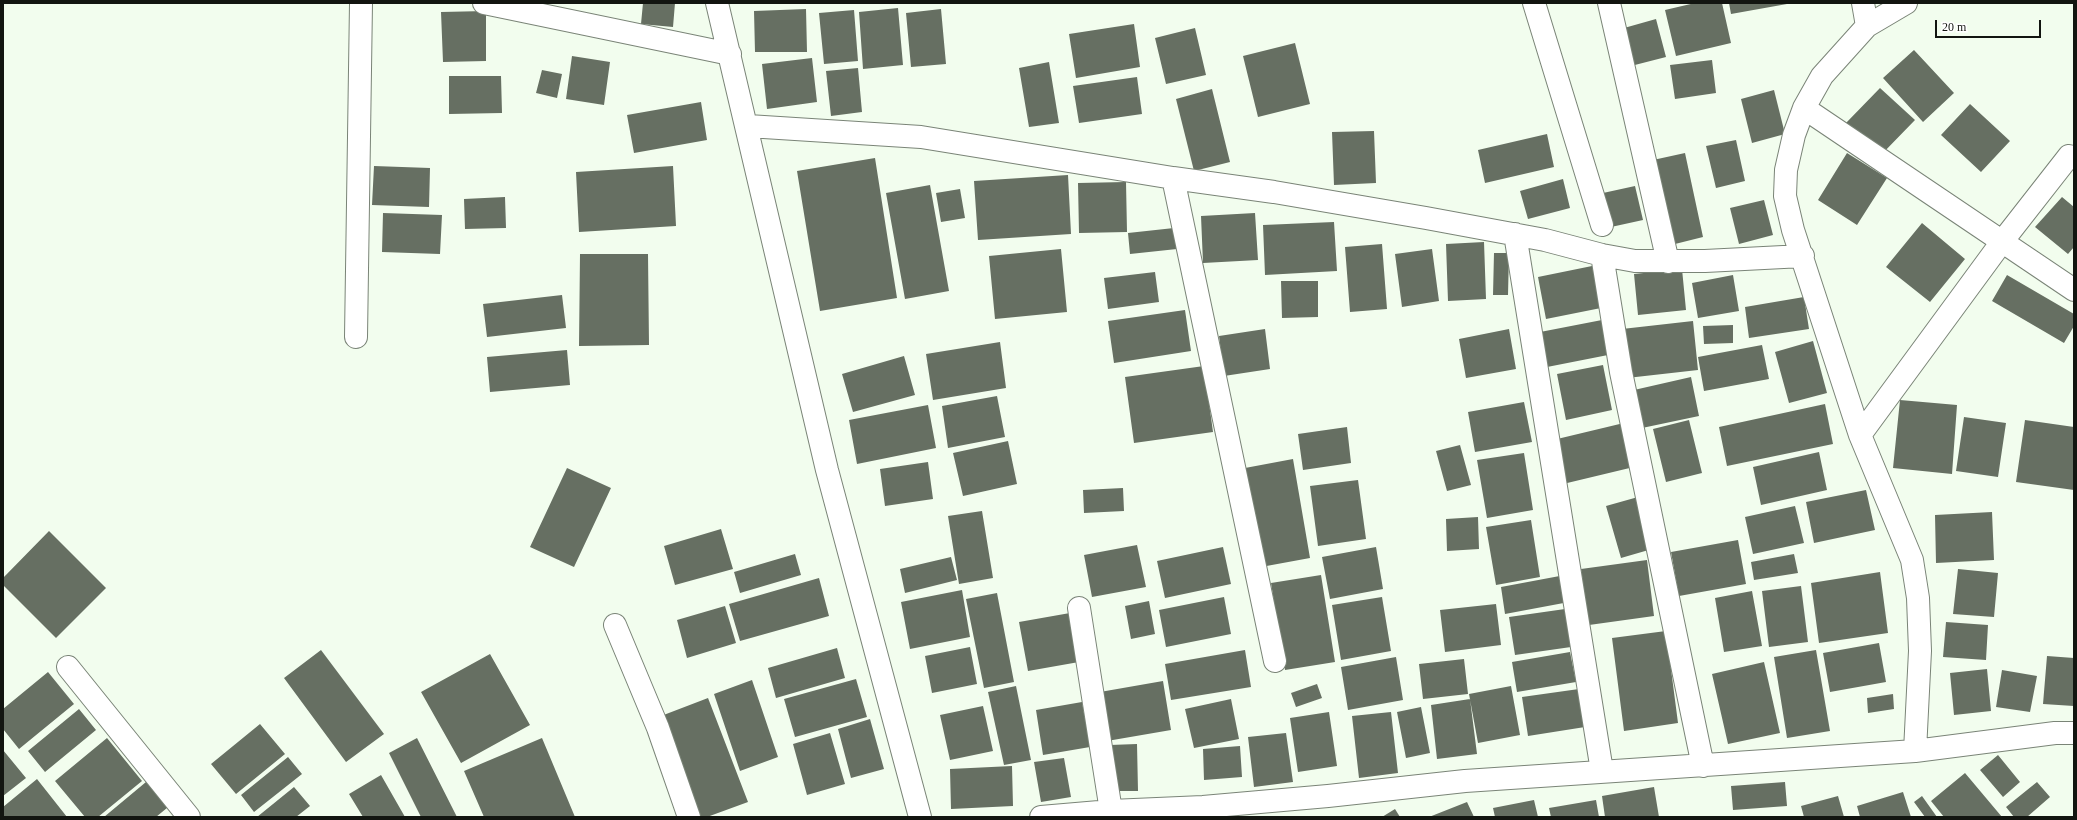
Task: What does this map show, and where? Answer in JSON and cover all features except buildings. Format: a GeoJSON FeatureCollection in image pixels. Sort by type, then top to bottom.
{"type":"FeatureCollection","features":[{"type":"Feature","properties":{"kind":"street"},"geometry":{"type":"LineString","coordinates":[[356,338],[361,3]]}},
{"type":"Feature","properties":{"kind":"street"},"geometry":{"type":"LineString","coordinates":[[484,3],[508,6],[730,54]]}},
{"type":"Feature","properties":{"kind":"street"},"geometry":{"type":"LineString","coordinates":[[717,3],[748,126],[779,270],[827,470],[920,817]]}},
{"type":"Feature","properties":{"kind":"street"},"geometry":{"type":"LineString","coordinates":[[1534,3],[1602,225]]}},
{"type":"Feature","properties":{"kind":"street"},"geometry":{"type":"LineString","coordinates":[[1609,3],[1668,262]]}},
{"type":"Feature","properties":{"kind":"street"},"geometry":{"type":"LineString","coordinates":[[1863,3],[1867,26]]}},
{"type":"Feature","properties":{"kind":"street"},"geometry":{"type":"LineString","coordinates":[[1906,3],[1867,26],[1822,76],[1804,108],[1794,135],[1786,170],[1785,196],[1794,230],[1860,435],[1912,560],[1918,598],[1920,651],[1914,751]]}},
{"type":"Feature","properties":{"kind":"street"},"geometry":{"type":"LineString","coordinates":[[1804,108],[2001,243],[2074,290]]}},
{"type":"Feature","properties":{"kind":"street"},"geometry":{"type":"LineString","coordinates":[[748,126],[921,137],[1173,178],[1274,192],[1515,234],[1602,255],[1635,261],[1668,262],[1803,256]]}},
{"type":"Feature","properties":{"kind":"street"},"geometry":{"type":"LineString","coordinates":[[1860,435],[2001,243],[2069,156]]}},
{"type":"Feature","properties":{"kind":"street"},"geometry":{"type":"LineString","coordinates":[[1173,178],[1275,661]]}},
{"type":"Feature","properties":{"kind":"street"},"geometry":{"type":"LineString","coordinates":[[1515,234],[1602,771]]}},
{"type":"Feature","properties":{"kind":"street"},"geometry":{"type":"LineString","coordinates":[[1602,255],[1621,372],[1703,766]]}},
{"type":"Feature","properties":{"kind":"street"},"geometry":{"type":"LineString","coordinates":[[1079,608],[1111,810]]}},
{"type":"Feature","properties":{"kind":"street"},"geometry":{"type":"LineString","coordinates":[[615,625],[658,728],[689,817]]}},
{"type":"Feature","properties":{"kind":"street"},"geometry":{"type":"LineString","coordinates":[[68,667],[189,817]]}},
{"type":"Feature","properties":{"kind":"street"},"geometry":{"type":"LineString","coordinates":[[1041,817],[1111,810],[1208,812],[1328,796],[1465,781],[1914,751],[2055,733],[2074,733]]}}]}
